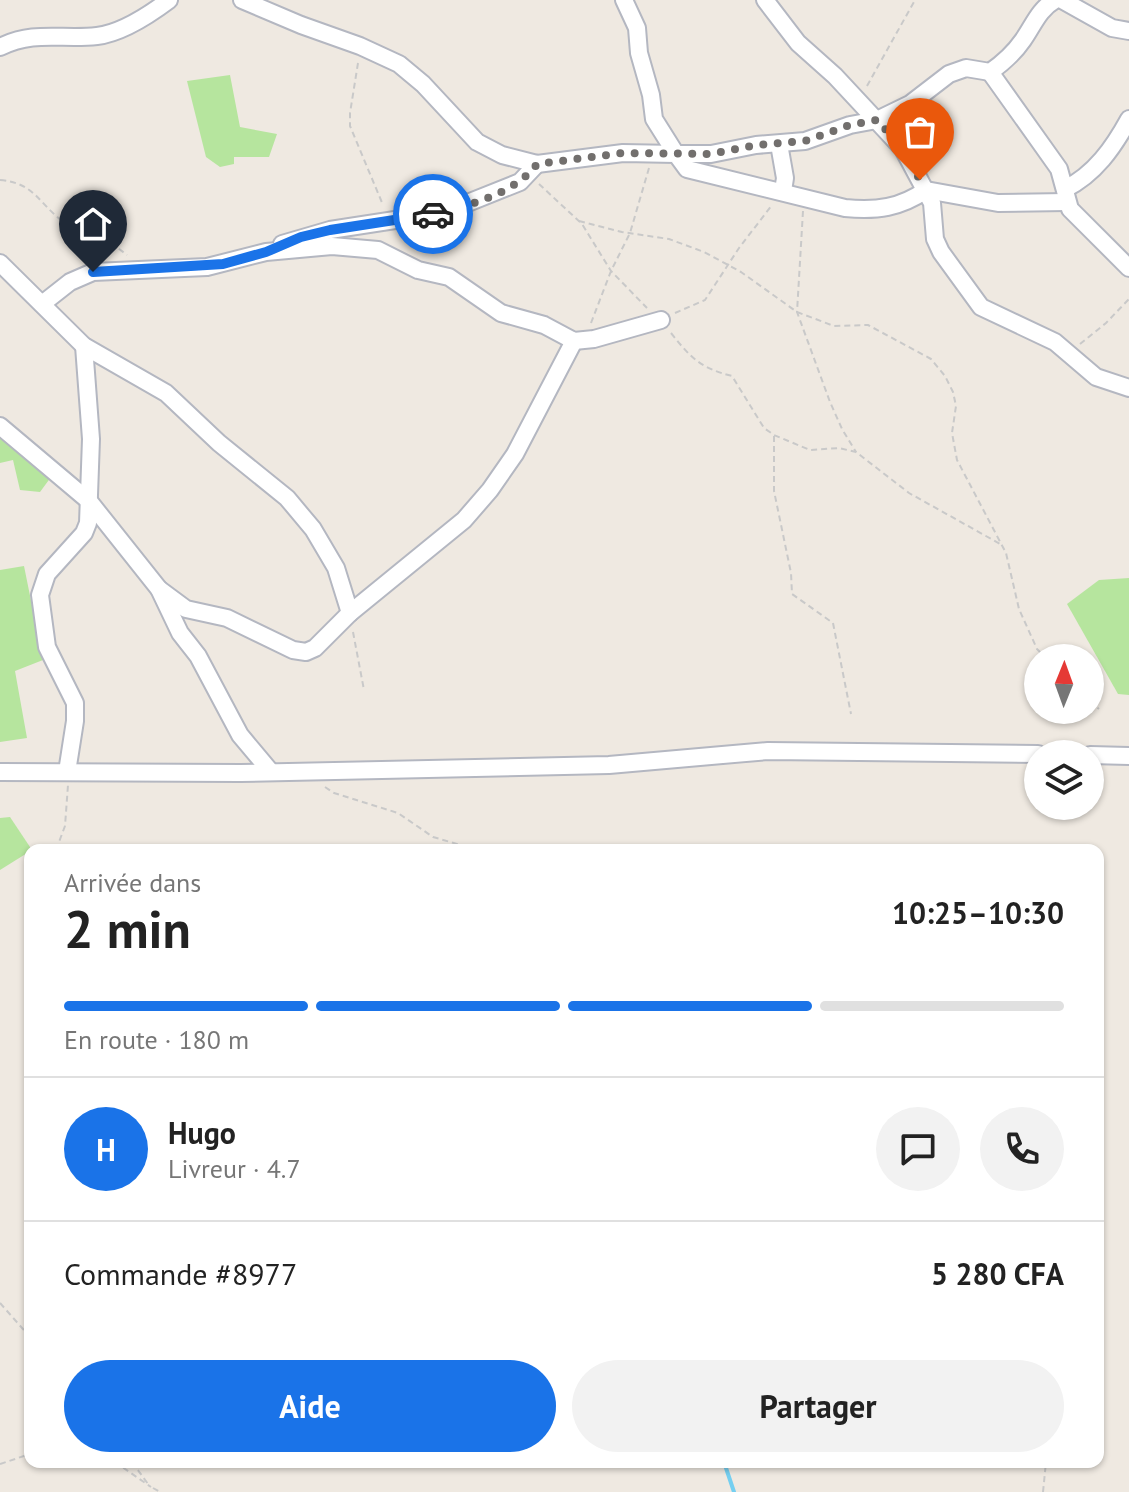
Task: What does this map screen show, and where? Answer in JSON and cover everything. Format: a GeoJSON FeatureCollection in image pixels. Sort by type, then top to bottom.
{"type":"FeatureCollection","features":[{"type":"Feature","properties":{"kind":"street"},"geometry":{"type":"LineString","coordinates":[[0,47],[30,36],[83,37],[109,33],[169,0]]}},
{"type":"Feature","properties":{"kind":"street"},"geometry":{"type":"LineString","coordinates":[[242,0],[383,56],[412,74],[477,142],[533,170]]}},
{"type":"Feature","properties":{"kind":"street"},"geometry":{"type":"LineString","coordinates":[[624,0],[637,28],[639,53],[654,119],[687,169],[845,208],[885,209],[901,205],[926,190],[998,203],[1066,195],[1103,159],[1129,119]]}},
{"type":"Feature","properties":{"kind":"street"},"geometry":{"type":"LineString","coordinates":[[765,0],[798,43],[817,58],[903,149],[934,209],[935,239],[941,252],[981,307],[1055,342],[1096,377],[1129,388]]}},
{"type":"Feature","properties":{"kind":"street"},"geometry":{"type":"LineString","coordinates":[[990,72],[1005,61],[1038,15],[1055,0]]}},
{"type":"Feature","properties":{"kind":"street"},"geometry":{"type":"LineString","coordinates":[[1062,0],[1112,28],[1129,31]]}},
{"type":"Feature","properties":{"kind":"street"},"geometry":{"type":"LineString","coordinates":[[42,304],[70,282],[86,274],[145,268],[207,267],[266,252],[301,237],[336,228],[455,208],[502,191],[533,170],[623,153],[711,154],[756,145],[805,141],[850,125],[877,120],[910,104],[949,74],[966,68],[990,72],[1059,169],[1066,195],[1084,225],[1129,268]]}},
{"type":"Feature","properties":{"kind":"street"},"geometry":{"type":"LineString","coordinates":[[779,144],[785,178],[783,191]]}},
{"type":"Feature","properties":{"kind":"street"},"geometry":{"type":"LineString","coordinates":[[266,252],[332,246],[378,250],[418,270],[449,277],[501,313],[544,325],[574,341],[594,339],[661,320]]}},
{"type":"Feature","properties":{"kind":"street"},"geometry":{"type":"LineString","coordinates":[[0,263],[84,346],[166,393],[219,443],[287,498],[313,529],[336,568],[350,613]]}},
{"type":"Feature","properties":{"kind":"street"},"geometry":{"type":"LineString","coordinates":[[159,589],[186,609],[227,618],[300,653],[315,648],[350,613],[464,520],[490,490],[515,454],[574,341]]}},
{"type":"Feature","properties":{"kind":"street"},"geometry":{"type":"LineString","coordinates":[[67,772],[75,703],[47,647],[40,595],[47,574],[84,533],[88,523],[91,439],[84,346]]}},
{"type":"Feature","properties":{"kind":"street"},"geometry":{"type":"LineString","coordinates":[[0,426],[89,501],[159,589],[180,633],[198,656],[240,735],[271,772]]}},
{"type":"Feature","properties":{"kind":"street"},"geometry":{"type":"LineString","coordinates":[[0,772],[271,772],[609,765],[768,751],[1024,754]]}},
{"type":"Feature","properties":{"kind":"street"},"geometry":{"type":"LineString","coordinates":[[1104,755],[1129,756]]}},
{"type":"Feature","properties":{"kind":"path"},"geometry":{"type":"LineString","coordinates":[[859,101],[915,0]]}},
{"type":"Feature","properties":{"kind":"path"},"geometry":{"type":"LineString","coordinates":[[360,46],[349,120],[383,204],[384,222]]}},
{"type":"Feature","properties":{"kind":"path"},"geometry":{"type":"LineString","coordinates":[[574,341],[593,320],[611,271],[630,233],[653,154]]}},
{"type":"Feature","properties":{"kind":"path"},"geometry":{"type":"LineString","coordinates":[[533,170],[579,221],[611,271],[661,320],[694,361],[711,371],[732,376],[764,428],[810,450],[839,448],[856,452]]}},
{"type":"Feature","properties":{"kind":"path"},"geometry":{"type":"LineString","coordinates":[[0,180],[11,181],[28,189],[62,220],[106,239],[145,268]]}},
{"type":"Feature","properties":{"kind":"path"},"geometry":{"type":"LineString","coordinates":[[661,320],[705,300],[783,191]]}},
{"type":"Feature","properties":{"kind":"path"},"geometry":{"type":"LineString","coordinates":[[804,198],[797,312],[842,429],[856,452],[909,493],[1002,545]]}},
{"type":"Feature","properties":{"kind":"path"},"geometry":{"type":"LineString","coordinates":[[579,221],[669,239],[704,252],[741,272],[797,312],[834,326],[868,325],[931,359],[953,392],[956,406],[952,433],[957,460],[1002,545],[1019,609],[1035,644]]}},
{"type":"Feature","properties":{"kind":"path"},"geometry":{"type":"LineString","coordinates":[[1068,354],[1106,323],[1129,299]]}},
{"type":"Feature","properties":{"kind":"path"},"geometry":{"type":"LineString","coordinates":[[774,435],[774,491],[791,573],[792,594],[833,623],[851,714]]}},
{"type":"Feature","properties":{"kind":"path"},"geometry":{"type":"LineString","coordinates":[[350,613],[364,690]]}},
{"type":"Feature","properties":{"kind":"path"},"geometry":{"type":"LineString","coordinates":[[58,844],[68,813],[67,772]]}},
{"type":"Feature","properties":{"kind":"path"},"geometry":{"type":"LineString","coordinates":[[323,786],[334,793],[398,813],[433,837],[457,844]]}},
{"type":"Feature","properties":{"kind":"path"},"geometry":{"type":"LineString","coordinates":[[0,1303],[24,1330]]}},
{"type":"Feature","properties":{"kind":"path"},"geometry":{"type":"LineString","coordinates":[[0,1464],[24,1456]]}},
{"type":"Feature","properties":{"kind":"path"},"geometry":{"type":"LineString","coordinates":[[124,1468],[160,1492]]}},
{"type":"Feature","properties":{"kind":"path"},"geometry":{"type":"LineString","coordinates":[[137,1468],[151,1487]]}},
{"type":"Feature","properties":{"kind":"path"},"geometry":{"type":"LineString","coordinates":[[1043,1492],[1045,1468]]}},
{"type":"Feature","properties":{"kind":"green space"},"geometry":{"type":"Polygon","coordinates":[[[230,75],[240,127],[277,134],[269,157],[234,157],[234,164],[220,167],[206,157],[187,81],[230,75]]]}},
{"type":"Feature","properties":{"kind":"green space"},"geometry":{"type":"Polygon","coordinates":[[[0,425],[54,473],[40,492],[20,490],[13,460],[0,463],[0,425]]]}},
{"type":"Feature","properties":{"kind":"green space"},"geometry":{"type":"Polygon","coordinates":[[[24,566],[43,660],[15,671],[27,738],[0,742],[0,570],[24,566]]]}},
{"type":"Feature","properties":{"kind":"green space"},"geometry":{"type":"Polygon","coordinates":[[[1129,578],[1129,695],[1118,694],[1104,669],[1104,644],[1090,644],[1067,604],[1099,580],[1129,578]]]}},
{"type":"Feature","properties":{"kind":"green space"},"geometry":{"type":"Polygon","coordinates":[[[10,817],[28,844],[24,844],[24,855],[0,870],[0,818],[10,817]]]}},
{"type":"Feature","properties":{"kind":"waterway"},"geometry":{"type":"LineString","coordinates":[[726,1468],[734,1492]]}},
{"type":"Feature","properties":{"kind":"way so far"},"geometry":{"type":"LineString","coordinates":[[433,214],[502,191],[529,176],[537,164],[623,153],[711,154],[756,145],[805,141],[850,125],[877,120],[903,149],[920,180]]}},
{"type":"Feature","properties":{"kind":"route"},"geometry":{"type":"LineString","coordinates":[[93,272],[198,268],[223,264],[266,252],[290,240],[330,230],[433,214]]}}]}
